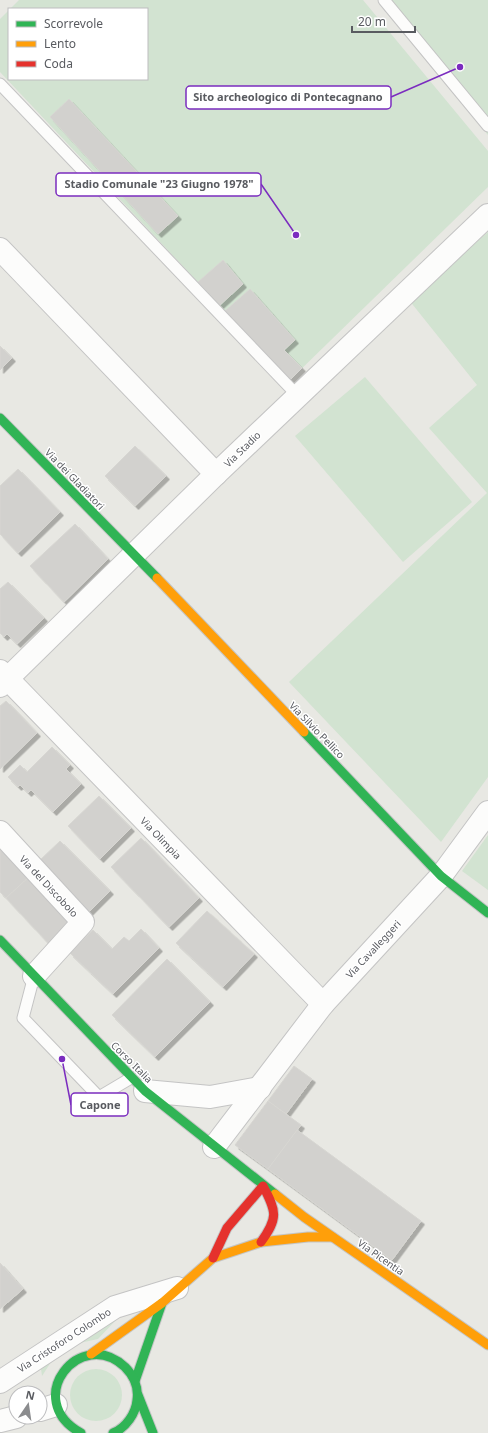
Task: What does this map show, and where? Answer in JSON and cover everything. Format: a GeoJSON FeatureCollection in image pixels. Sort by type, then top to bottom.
{"type":"FeatureCollection","features":[{"type":"Feature","properties":{"kind":"street","name":"Via Stadio"},"geometry":{"type":"LineString","coordinates":[[3,679],[135,555],[216,474],[488,215]]}},
{"type":"Feature","properties":{"kind":"street"},"geometry":{"type":"LineString","coordinates":[[0,249],[216,474]]}},
{"type":"Feature","properties":{"kind":"street","name":"Via dei Gladiatori"},"geometry":{"type":"LineString","coordinates":[[0,418],[135,555]]}},
{"type":"Feature","properties":{"kind":"street","name":"Via Silvio Pellico"},"geometry":{"type":"LineString","coordinates":[[135,555],[441,876],[488,913]]}},
{"type":"Feature","properties":{"kind":"street","name":"Via Olimpia"},"geometry":{"type":"LineString","coordinates":[[3,679],[323,1004]]}},
{"type":"Feature","properties":{"kind":"street","name":"Via Cavalleggeri"},"geometry":{"type":"LineString","coordinates":[[214,1147],[323,1004],[441,876],[488,812]]}},
{"type":"Feature","properties":{"kind":"street","name":"Via del Discobolo"},"geometry":{"type":"LineString","coordinates":[[0,832],[83,922],[34,976]]}},
{"type":"Feature","properties":{"kind":"street","name":"Corso Italia"},"geometry":{"type":"LineString","coordinates":[[0,940],[138,1085],[262,1186]]}},
{"type":"Feature","properties":{"kind":"street"},"geometry":{"type":"LineString","coordinates":[[138,1085],[210,1098],[260,1088]]}},
{"type":"Feature","properties":{"kind":"street"},"geometry":{"type":"LineString","coordinates":[[261,1242],[273,1225],[275,1208],[262,1186]]}},
{"type":"Feature","properties":{"kind":"street","name":"Via Picentia"},"geometry":{"type":"LineString","coordinates":[[262,1186],[488,1345]]}},
{"type":"Feature","properties":{"kind":"street","name":"Via Cristoforo Colombo"},"geometry":{"type":"LineString","coordinates":[[213,1258],[227,1228],[262,1186]]}},
{"type":"Feature","properties":{"kind":"street","name":"Via Cristoforo Colombo"},"geometry":{"type":"LineString","coordinates":[[48,1408],[59,1378],[67,1366],[78,1358],[91,1354],[170,1296],[213,1258],[261,1242],[332,1236]]}},
{"type":"Feature","properties":{"kind":"street"},"geometry":{"type":"LineString","coordinates":[[135,1381],[170,1296]]}},
{"type":"Feature","properties":{"kind":"street","name":"Via Cristoforo Colombo"},"geometry":{"type":"LineString","coordinates":[[0,1382],[115,1307],[170,1296]]}},
{"type":"Feature","properties":{"kind":"street"},"geometry":{"type":"LineString","coordinates":[[91,1354],[105,1355],[118,1360],[128,1369],[135,1381],[138,1395],[153,1433]]}},
{"type":"Feature","properties":{"kind":"street"},"geometry":{"type":"LineString","coordinates":[[113,1433],[127,1423],[135,1410],[138,1395]]}},
{"type":"Feature","properties":{"kind":"street"},"geometry":{"type":"LineString","coordinates":[[48,1408],[62,1418],[72,1429],[81,1433]]}},
{"type":"Feature","properties":{"kind":"lane"},"geometry":{"type":"LineString","coordinates":[[384,0],[488,126]]}},
{"type":"Feature","properties":{"kind":"lane"},"geometry":{"type":"LineString","coordinates":[[0,84],[298,396]]}},
{"type":"Feature","properties":{"kind":"lane"},"geometry":{"type":"LineString","coordinates":[[34,976],[23,1018],[99,1097],[138,1085]]}},
{"type":"Feature","properties":{"kind":"green space"},"geometry":{"type":"Polygon","coordinates":[[[19,0],[363,0],[488,151],[488,187],[290,380],[0,72],[0,19],[8,11],[8,80],[148,80],[148,8],[11,8],[19,0]]]}},
{"type":"Feature","properties":{"kind":"green space"},"geometry":{"type":"Polygon","coordinates":[[[378,0],[488,0],[488,135],[378,0]]]}},
{"type":"Feature","properties":{"kind":"green space"},"geometry":{"type":"Polygon","coordinates":[[[488,232],[488,777],[441,842],[289,682],[487,493],[429,428],[477,385],[409,300],[488,232]]]}},
{"type":"Feature","properties":{"kind":"green space"},"geometry":{"type":"Polygon","coordinates":[[[365,377],[472,502],[403,562],[295,436],[365,377]]]}},
{"type":"Feature","properties":{"kind":"green space"},"geometry":{"type":"Polygon","coordinates":[[[488,835],[488,890],[462,871],[488,835]]]}},
{"type":"Feature","properties":{"kind":"green space"},"geometry":{"type":"Polygon","coordinates":[[[116,1317],[115,1321],[98,1339],[75,1344],[53,1359],[42,1376],[40,1362],[116,1317]]]}},
{"type":"Feature","properties":{"kind":"green space"},"geometry":{"type":"Polygon","coordinates":[[[96,1369],[110,1373],[118,1381],[122,1395],[118,1409],[110,1417],[96,1421],[82,1417],[74,1409],[70,1395],[74,1381],[82,1373],[96,1369]]]}},
{"type":"Feature","properties":{"kind":"building"},"geometry":{"type":"Polygon","coordinates":[[[69,99],[178,216],[158,234],[50,117],[69,99]]]}},
{"type":"Feature","properties":{"kind":"building"},"geometry":{"type":"Polygon","coordinates":[[[223,260],[243,284],[220,305],[198,282],[223,260]]]}},
{"type":"Feature","properties":{"kind":"building"},"geometry":{"type":"Polygon","coordinates":[[[250,289],[295,340],[284,350],[302,368],[290,380],[225,311],[250,289]]]}},
{"type":"Feature","properties":{"kind":"building"},"geometry":{"type":"Polygon","coordinates":[[[0,346],[12,358],[0,370],[0,346]]]}},
{"type":"Feature","properties":{"kind":"building"},"geometry":{"type":"Polygon","coordinates":[[[135,446],[166,476],[135,506],[105,476],[135,446]]]}},
{"type":"Feature","properties":{"kind":"building"},"geometry":{"type":"Polygon","coordinates":[[[18,469],[60,512],[18,553],[0,534],[0,486],[18,469]]]}},
{"type":"Feature","properties":{"kind":"building"},"geometry":{"type":"Polygon","coordinates":[[[75,524],[108,559],[64,602],[30,566],[75,524]]]}},
{"type":"Feature","properties":{"kind":"building"},"geometry":{"type":"Polygon","coordinates":[[[8,582],[44,618],[17,644],[7,634],[4,637],[0,633],[0,589],[8,582]]]}},
{"type":"Feature","properties":{"kind":"building"},"geometry":{"type":"Polygon","coordinates":[[[6,701],[37,733],[0,769],[0,706],[6,701]]]}},
{"type":"Feature","properties":{"kind":"building"},"geometry":{"type":"Polygon","coordinates":[[[52,747],[70,765],[66,769],[81,784],[53,812],[31,790],[28,793],[20,785],[18,787],[8,777],[20,765],[27,772],[52,747]]]}},
{"type":"Feature","properties":{"kind":"building"},"geometry":{"type":"Polygon","coordinates":[[[99,796],[131,828],[100,859],[68,826],[99,796]]]}},
{"type":"Feature","properties":{"kind":"building"},"geometry":{"type":"Polygon","coordinates":[[[141,838],[199,898],[169,927],[111,867],[141,838]]]}},
{"type":"Feature","properties":{"kind":"building"},"geometry":{"type":"Polygon","coordinates":[[[60,841],[110,891],[89,912],[39,861],[60,841]]]}},
{"type":"Feature","properties":{"kind":"building"},"geometry":{"type":"Polygon","coordinates":[[[0,843],[30,876],[6,898],[0,892],[0,843]]]}},
{"type":"Feature","properties":{"kind":"building"},"geometry":{"type":"Polygon","coordinates":[[[30,876],[76,924],[51,946],[6,898],[30,876]]]}},
{"type":"Feature","properties":{"kind":"building"},"geometry":{"type":"Polygon","coordinates":[[[207,911],[254,954],[223,987],[176,943],[207,911]]]}},
{"type":"Feature","properties":{"kind":"building"},"geometry":{"type":"Polygon","coordinates":[[[141,929],[159,948],[113,994],[70,953],[93,930],[112,949],[124,937],[129,941],[141,929]]]}},
{"type":"Feature","properties":{"kind":"building"},"geometry":{"type":"Polygon","coordinates":[[[167,959],[210,1002],[155,1057],[112,1015],[167,959]]]}},
{"type":"Feature","properties":{"kind":"building"},"geometry":{"type":"Polygon","coordinates":[[[294,1066],[312,1079],[286,1114],[268,1101],[294,1066]]]}},
{"type":"Feature","properties":{"kind":"building"},"geometry":{"type":"Polygon","coordinates":[[[268,1101],[301,1125],[268,1169],[235,1145],[268,1101]]]}},
{"type":"Feature","properties":{"kind":"building"},"geometry":{"type":"Polygon","coordinates":[[[297,1130],[421,1221],[392,1260],[268,1169],[297,1130]]]}},
{"type":"Feature","properties":{"kind":"building"},"geometry":{"type":"Polygon","coordinates":[[[0,1263],[23,1289],[0,1309],[0,1263]]]}},
{"type":"Feature","properties":{"kind":"traffic: fast"},"geometry":{"type":"LineString","coordinates":[[0,418],[157,578]]}},
{"type":"Feature","properties":{"kind":"traffic: fast"},"geometry":{"type":"LineString","coordinates":[[304,732],[441,876],[488,913]]}},
{"type":"Feature","properties":{"kind":"traffic: fast"},"geometry":{"type":"LineString","coordinates":[[0,940],[145,1091],[275,1194]]}},
{"type":"Feature","properties":{"kind":"traffic: fast"},"geometry":{"type":"LineString","coordinates":[[135,1381],[162,1303]]}},
{"type":"Feature","properties":{"kind":"traffic: fast"},"geometry":{"type":"LineString","coordinates":[[81,1433],[64,1419],[56,1403],[57,1387],[64,1372],[75,1361],[91,1355],[108,1356],[125,1367],[131,1374],[136,1386],[137,1400],[135,1410],[130,1420],[122,1428],[113,1433]]}},
{"type":"Feature","properties":{"kind":"traffic: fast"},"geometry":{"type":"LineString","coordinates":[[138,1395],[153,1433]]}},
{"type":"Feature","properties":{"kind":"traffic: slow"},"geometry":{"type":"LineString","coordinates":[[157,578],[304,732]]}},
{"type":"Feature","properties":{"kind":"traffic: slow"},"geometry":{"type":"LineString","coordinates":[[275,1194],[304,1217],[488,1345]]}},
{"type":"Feature","properties":{"kind":"traffic: slow"},"geometry":{"type":"LineString","coordinates":[[91,1354],[162,1303],[213,1258],[261,1242],[308,1237],[332,1237]]}},
{"type":"Feature","properties":{"kind":"traffic: jam"},"geometry":{"type":"LineString","coordinates":[[213,1258],[227,1228],[263,1186],[271,1202],[274,1215],[267,1234],[261,1242]]}},
{"type":"Feature","properties":{"kind":"place","name":"Sito archeologico di Pontecagnano"},"geometry":{"type":"Point","coordinates":[460,67]}},
{"type":"Feature","properties":{"kind":"place","name":"Stadio Comunale \"23 Giugno 1978\""},"geometry":{"type":"Point","coordinates":[296,235]}},
{"type":"Feature","properties":{"kind":"place","name":"Capone"},"geometry":{"type":"Point","coordinates":[62,1059]}}]}
